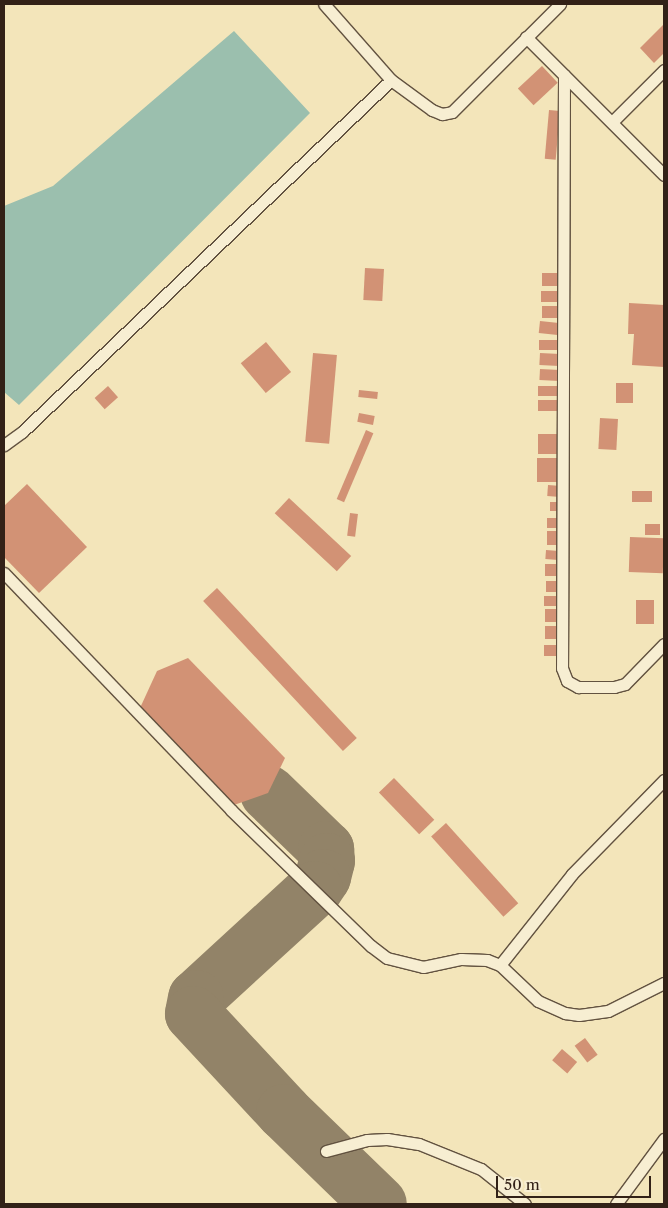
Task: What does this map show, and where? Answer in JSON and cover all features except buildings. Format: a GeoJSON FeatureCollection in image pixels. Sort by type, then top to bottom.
{"type":"FeatureCollection","features":[{"type":"Feature","properties":{"kind":"lane"},"geometry":{"type":"LineString","coordinates":[[324,4],[391,80],[432,110],[442,114],[452,112],[560,4]]}},
{"type":"Feature","properties":{"kind":"lane"},"geometry":{"type":"LineString","coordinates":[[526,37],[613,121],[664,175]]}},
{"type":"Feature","properties":{"kind":"lane"},"geometry":{"type":"LineString","coordinates":[[613,121],[664,70]]}},
{"type":"Feature","properties":{"kind":"lane"},"geometry":{"type":"LineString","coordinates":[[564,74],[562,668],[567,681],[578,687],[614,687],[625,684],[664,644]]}},
{"type":"Feature","properties":{"kind":"lane"},"geometry":{"type":"LineString","coordinates":[[4,445],[37,418],[391,80]]}},
{"type":"Feature","properties":{"kind":"lane"},"geometry":{"type":"LineString","coordinates":[[4,573],[150,728],[378,952],[409,966],[436,966],[475,958],[500,965],[538,1001],[551,1009],[579,1016],[608,1011],[664,984]]}},
{"type":"Feature","properties":{"kind":"lane"},"geometry":{"type":"LineString","coordinates":[[500,965],[572,874],[664,780]]}},
{"type":"Feature","properties":{"kind":"lane"},"geometry":{"type":"LineString","coordinates":[[326,1151],[367,1140],[387,1139],[420,1144],[481,1170],[524,1204]]}},
{"type":"Feature","properties":{"kind":"lane"},"geometry":{"type":"LineString","coordinates":[[616,1204],[664,1139]]}},
{"type":"Feature","properties":{"kind":"shaded area"},"geometry":{"type":"Polygon","coordinates":[[[234,31],[310,113],[19,405],[4,392],[4,206],[53,186],[234,31]]]}},
{"type":"Feature","properties":{"kind":"taxiway"},"geometry":{"type":"LineString","coordinates":[[268,793],[326,849],[327,861],[323,877],[315,889],[196,998],[193,1014],[284,1112],[379,1204]]}}]}
